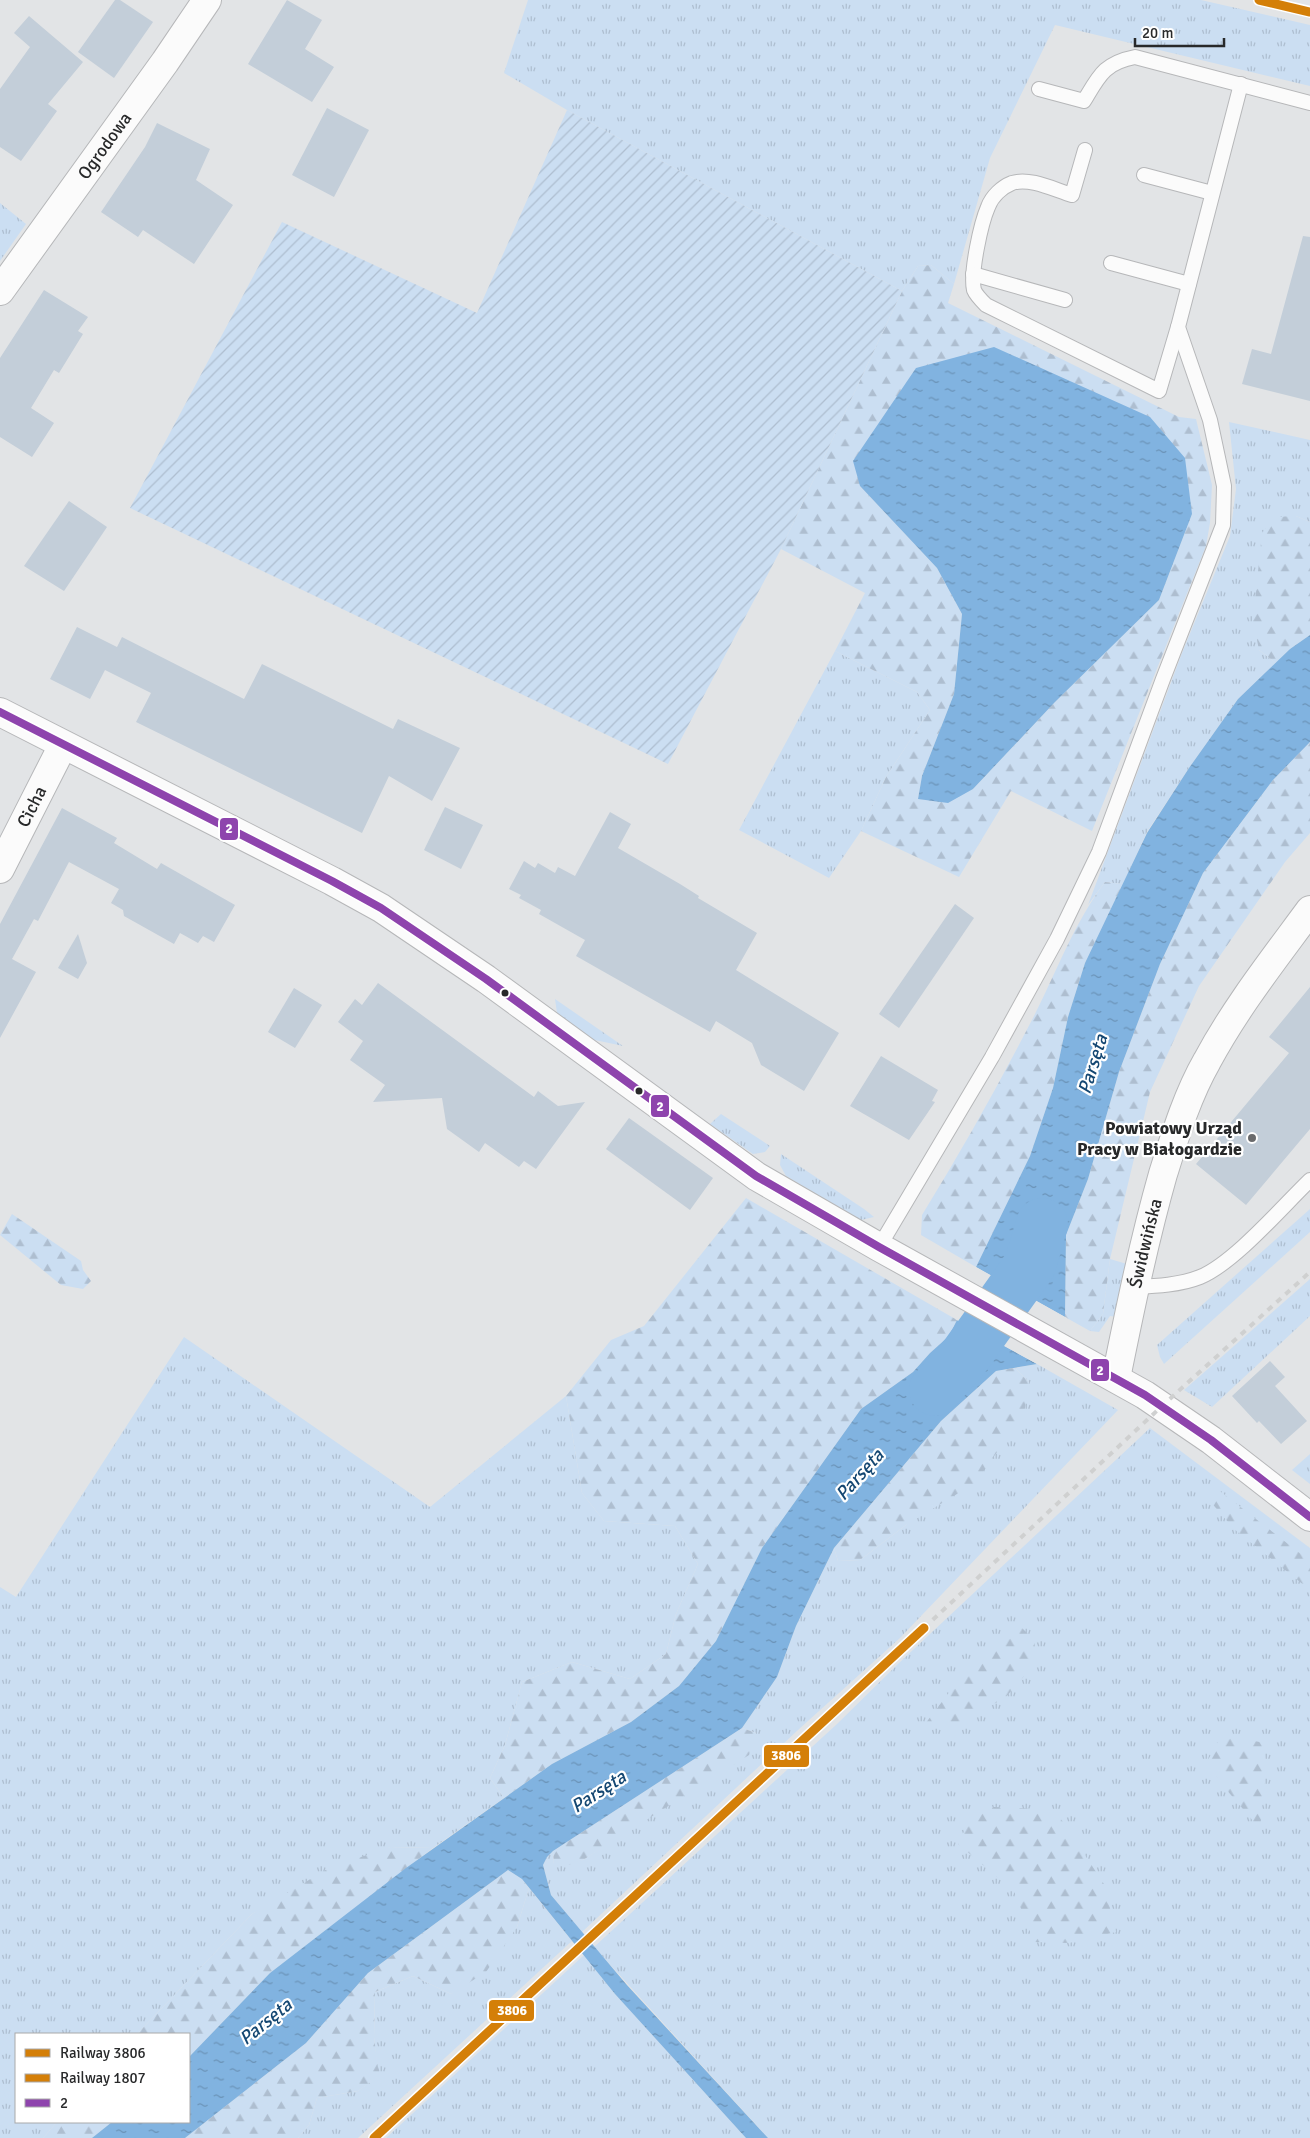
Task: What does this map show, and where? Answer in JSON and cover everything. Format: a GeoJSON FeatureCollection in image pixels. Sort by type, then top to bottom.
{"type":"FeatureCollection","features":[{"type":"Feature","properties":{"kind":"street","name":"Ogrodowa"},"geometry":{"type":"LineString","coordinates":[[0,291],[165,62],[207,0]]}},
{"type":"Feature","properties":{"kind":"street"},"geometry":{"type":"LineString","coordinates":[[0,712],[381,908],[486,979],[756,1176],[879,1247],[1116,1378],[1205,1435],[1310,1517]]}},
{"type":"Feature","properties":{"kind":"street","name":"Cicha"},"geometry":{"type":"LineString","coordinates":[[0,869],[63,745]]}},
{"type":"Feature","properties":{"kind":"street","name":"Świdwińska"},"geometry":{"type":"LineString","coordinates":[[1116,1378],[1134,1287],[1152,1212],[1169,1155],[1194,1087],[1206,1061],[1230,1022],[1310,910]]}},
{"type":"Feature","properties":{"kind":"lane"},"geometry":{"type":"LineString","coordinates":[[1039,89],[1084,101],[1099,76],[1118,60],[1135,56],[1310,103]]}},
{"type":"Feature","properties":{"kind":"lane"},"geometry":{"type":"LineString","coordinates":[[1085,150],[1072,195],[1030,182],[1013,183],[998,192],[988,206],[973,274],[975,292],[986,305],[1159,391],[1178,327],[1241,84]]}},
{"type":"Feature","properties":{"kind":"lane"},"geometry":{"type":"LineString","coordinates":[[1144,175],[1212,193]]}},
{"type":"Feature","properties":{"kind":"lane"},"geometry":{"type":"LineString","coordinates":[[1110,263],[1189,284]]}},
{"type":"Feature","properties":{"kind":"lane"},"geometry":{"type":"LineString","coordinates":[[973,274],[1065,300]]}},
{"type":"Feature","properties":{"kind":"lane"},"geometry":{"type":"LineString","coordinates":[[879,1247],[992,1057],[1057,939],[1099,852],[1223,525],[1224,486],[1210,420],[1178,327]]}},
{"type":"Feature","properties":{"kind":"lane"},"geometry":{"type":"LineString","coordinates":[[1134,1287],[1181,1282],[1198,1278],[1213,1271],[1236,1253],[1310,1180]]}},
{"type":"Feature","properties":{"kind":"green space"},"geometry":{"type":"Polygon","coordinates":[[[528,0],[1201,0],[1310,25],[1310,86],[1055,25],[990,158],[954,284],[931,265],[918,266],[902,291],[567,110],[504,73],[528,0]]]}},
{"type":"Feature","properties":{"kind":"green space"},"geometry":{"type":"Polygon","coordinates":[[[567,110],[902,291],[781,549],[668,764],[130,508],[282,222],[477,313],[567,110]]]}},
{"type":"Feature","properties":{"kind":"green space"},"geometry":{"type":"Polygon","coordinates":[[[0,203],[26,224],[0,261],[0,203]]]}},
{"type":"Feature","properties":{"kind":"green space"},"geometry":{"type":"Polygon","coordinates":[[[931,265],[954,284],[948,303],[1179,417],[1196,419],[1212,485],[1210,523],[1206,546],[1092,831],[1011,791],[959,877],[861,831],[886,777],[930,710],[917,692],[835,651],[865,593],[781,549],[902,291],[918,266],[931,265]],[[860,486],[937,568],[962,614],[954,694],[922,776],[918,799],[973,789],[1055,702],[1159,600],[1192,514],[860,486]]]}},
{"type":"Feature","properties":{"kind":"green space"},"geometry":{"type":"Polygon","coordinates":[[[1229,422],[1310,440],[1310,522],[1296,516],[1259,650],[1276,663],[1238,699],[1189,768],[1147,832],[1123,884],[1105,882],[1088,905],[1182,653],[1230,536],[1236,489],[1229,422]]]}},
{"type":"Feature","properties":{"kind":"green space"},"geometry":{"type":"Polygon","coordinates":[[[1296,516],[1310,522],[1310,635],[1290,649],[1276,663],[1259,650],[1253,620],[1262,533],[1275,517],[1296,516]]]}},
{"type":"Feature","properties":{"kind":"green space"},"geometry":{"type":"Polygon","coordinates":[[[835,651],[917,692],[930,710],[886,777],[861,831],[829,878],[739,830],[835,651]]]}},
{"type":"Feature","properties":{"kind":"green space"},"geometry":{"type":"Polygon","coordinates":[[[1310,742],[1310,833],[1285,862],[1199,986],[1150,1092],[1110,1259],[1103,1314],[1090,1331],[1065,1317],[1066,1235],[1088,1179],[1119,1072],[1160,964],[1203,873],[1273,780],[1310,742]]]}},
{"type":"Feature","properties":{"kind":"green space"},"geometry":{"type":"Polygon","coordinates":[[[1105,882],[1123,884],[1085,963],[1068,1017],[1053,1088],[1030,1156],[976,1267],[921,1235],[922,1215],[994,1092],[1034,1016],[1075,931],[1105,882]]]}},
{"type":"Feature","properties":{"kind":"green space"},"geometry":{"type":"Polygon","coordinates":[[[555,999],[623,1046],[590,1039],[557,1013],[555,999]]]}},
{"type":"Feature","properties":{"kind":"green space"},"geometry":{"type":"Polygon","coordinates":[[[721,1114],[770,1146],[765,1152],[753,1154],[710,1124],[721,1114]]]}},
{"type":"Feature","properties":{"kind":"green space"},"geometry":{"type":"Polygon","coordinates":[[[781,1154],[874,1217],[861,1220],[786,1176],[780,1165],[781,1154]]]}},
{"type":"Feature","properties":{"kind":"green space"},"geometry":{"type":"Polygon","coordinates":[[[746,1198],[957,1320],[949,1336],[913,1372],[861,1409],[762,1548],[716,1641],[679,1686],[631,1722],[552,1764],[504,1798],[490,1778],[505,1745],[522,1682],[572,1662],[630,1679],[666,1654],[676,1614],[698,1564],[675,1526],[604,1521],[582,1493],[566,1396],[611,1340],[644,1326],[746,1198]]]}},
{"type":"Feature","properties":{"kind":"green space"},"geometry":{"type":"Polygon","coordinates":[[[1310,1209],[1310,1232],[1164,1364],[1157,1345],[1310,1209]]]}},
{"type":"Feature","properties":{"kind":"green space"},"geometry":{"type":"Polygon","coordinates":[[[12,1214],[81,1261],[83,1270],[91,1281],[83,1289],[61,1285],[0,1235],[12,1214]]]}},
{"type":"Feature","properties":{"kind":"green space"},"geometry":{"type":"Polygon","coordinates":[[[1110,1259],[1127,1264],[1117,1317],[1110,1316],[1099,1332],[1090,1331],[1103,1314],[1110,1259]]]}},
{"type":"Feature","properties":{"kind":"green space"},"geometry":{"type":"Polygon","coordinates":[[[1310,1279],[1310,1316],[1212,1407],[1184,1390],[1310,1279]]]}},
{"type":"Feature","properties":{"kind":"green space"},"geometry":{"type":"Polygon","coordinates":[[[184,1337],[430,1507],[566,1396],[582,1493],[604,1521],[675,1526],[698,1564],[676,1614],[666,1654],[630,1679],[572,1662],[522,1682],[505,1745],[490,1778],[504,1798],[433,1848],[390,1847],[252,1914],[138,2033],[15,2033],[15,2123],[56,2123],[43,2138],[0,2138],[0,1587],[16,1597],[184,1337]]]}},
{"type":"Feature","properties":{"kind":"green space"},"geometry":{"type":"Polygon","coordinates":[[[1037,1364],[1118,1410],[900,1638],[798,1730],[582,1932],[551,1895],[543,1865],[547,1857],[553,1851],[554,1864],[583,1860],[622,1834],[756,1733],[742,1728],[777,1677],[796,1626],[834,1548],[838,1561],[860,1560],[906,1525],[1029,1382],[1015,1368],[1037,1364]]]}},
{"type":"Feature","properties":{"kind":"green space"},"geometry":{"type":"Polygon","coordinates":[[[1015,1368],[1029,1382],[1024,1414],[975,1483],[906,1525],[860,1560],[838,1561],[834,1548],[941,1421],[996,1371],[1015,1368]]]}},
{"type":"Feature","properties":{"kind":"green space"},"geometry":{"type":"Polygon","coordinates":[[[1150,1428],[1310,1548],[1310,2138],[768,2138],[594,1947],[837,1724],[899,1663],[1150,1428]]]}},
{"type":"Feature","properties":{"kind":"green space"},"geometry":{"type":"Polygon","coordinates":[[[1310,1454],[1310,1484],[1292,1470],[1310,1454]]]}},
{"type":"Feature","properties":{"kind":"green space"},"geometry":{"type":"Polygon","coordinates":[[[1216,1488],[1310,1561],[1310,1590],[1234,1529],[1209,1500],[1216,1488]]]}},
{"type":"Feature","properties":{"kind":"green space"},"geometry":{"type":"Polygon","coordinates":[[[1022,1628],[1034,1640],[1037,1661],[1006,1697],[959,1724],[925,1724],[957,1682],[1022,1628]]]}},
{"type":"Feature","properties":{"kind":"green space"},"geometry":{"type":"Polygon","coordinates":[[[742,1728],[756,1733],[749,1755],[583,1860],[565,1866],[554,1864],[553,1851],[742,1728]]]}},
{"type":"Feature","properties":{"kind":"green space"},"geometry":{"type":"Polygon","coordinates":[[[1222,1734],[1264,1743],[1266,1768],[1260,1829],[1225,1788],[1207,1762],[1222,1734]]]}},
{"type":"Feature","properties":{"kind":"green space"},"geometry":{"type":"Polygon","coordinates":[[[976,1806],[1055,1810],[1104,1884],[1116,1932],[1069,1943],[1034,1942],[1014,1891],[958,1844],[976,1806]]]}},
{"type":"Feature","properties":{"kind":"green space"},"geometry":{"type":"Polygon","coordinates":[[[390,1847],[433,1848],[270,1973],[190,2056],[190,2033],[138,2033],[252,1914],[329,1868],[390,1847]]]}},
{"type":"Feature","properties":{"kind":"green space"},"geometry":{"type":"Polygon","coordinates":[[[508,1870],[522,1879],[529,1888],[517,1927],[486,1972],[451,1994],[413,1976],[375,1992],[374,2037],[379,2076],[358,2091],[317,2098],[309,2125],[298,2138],[185,2138],[306,2043],[368,1973],[508,1870]]]}},
{"type":"Feature","properties":{"kind":"green space"},"geometry":{"type":"Polygon","coordinates":[[[529,1888],[572,1941],[358,2138],[298,2138],[309,2125],[317,2098],[358,2091],[378,2076],[374,2037],[375,1992],[413,1976],[451,1994],[517,1927],[529,1888]]]}},
{"type":"Feature","properties":{"kind":"green space"},"geometry":{"type":"Polygon","coordinates":[[[584,1955],[615,1994],[746,2138],[386,2138],[584,1955]]]}},
{"type":"Feature","properties":{"kind":"green space"},"geometry":{"type":"Polygon","coordinates":[[[56,2123],[111,2123],[92,2138],[43,2138],[56,2123]]]}},
{"type":"Feature","properties":{"kind":"water"},"geometry":{"type":"Polygon","coordinates":[[[994,347],[1150,417],[1185,458],[1192,514],[1159,600],[1055,702],[973,789],[948,803],[918,799],[922,776],[954,694],[962,614],[937,568],[860,486],[853,461],[916,368],[994,347]]]}},
{"type":"Feature","properties":{"kind":"water"},"geometry":{"type":"Polygon","coordinates":[[[1310,635],[1310,742],[1273,780],[1203,873],[1160,964],[1119,1072],[1088,1179],[1066,1235],[1065,1317],[976,1267],[1030,1156],[1053,1088],[1068,1017],[1085,963],[1147,833],[1189,768],[1238,699],[1290,649],[1310,635]]]}},
{"type":"Feature","properties":{"kind":"water"},"geometry":{"type":"Polygon","coordinates":[[[957,1320],[1037,1364],[996,1371],[941,1421],[834,1548],[796,1626],[777,1677],[742,1728],[553,1851],[543,1865],[551,1895],[626,1984],[768,2138],[746,2138],[615,1994],[522,1879],[508,1870],[368,1973],[306,2043],[185,2138],[92,2138],[111,2123],[190,2123],[190,2056],[270,1973],[406,1868],[552,1764],[631,1722],[679,1686],[716,1641],[762,1548],[861,1409],[913,1372],[949,1336],[957,1320]]]}},
{"type":"Feature","properties":{"kind":"pier"},"geometry":{"type":"Polygon","coordinates":[[[974,1266],[1067,1318],[1064,1319],[975,1269],[974,1266]]]}},
{"type":"Feature","properties":{"kind":"pier"},"geometry":{"type":"Polygon","coordinates":[[[959,1318],[1038,1362],[1039,1365],[955,1319],[959,1318]]]}},
{"type":"Feature","properties":{"kind":"building"},"geometry":{"type":"Polygon","coordinates":[[[115,0],[120,0],[153,22],[114,78],[78,52],[115,0]]]}},
{"type":"Feature","properties":{"kind":"building"},"geometry":{"type":"Polygon","coordinates":[[[287,0],[322,20],[305,49],[334,67],[312,102],[248,64],[287,0]]]}},
{"type":"Feature","properties":{"kind":"building"},"geometry":{"type":"Polygon","coordinates":[[[29,16],[83,62],[48,104],[57,111],[21,161],[0,147],[0,89],[30,47],[14,33],[29,16]]]}},
{"type":"Feature","properties":{"kind":"building"},"geometry":{"type":"Polygon","coordinates":[[[327,108],[369,130],[334,197],[292,175],[327,108]]]}},
{"type":"Feature","properties":{"kind":"building"},"geometry":{"type":"Polygon","coordinates":[[[157,123],[210,149],[196,180],[233,205],[194,264],[143,230],[138,237],[101,212],[145,147],[157,123]]]}},
{"type":"Feature","properties":{"kind":"building"},"geometry":{"type":"Polygon","coordinates":[[[1303,236],[1310,237],[1310,401],[1242,384],[1252,349],[1271,354],[1303,236]]]}},
{"type":"Feature","properties":{"kind":"building"},"geometry":{"type":"Polygon","coordinates":[[[44,290],[88,317],[78,331],[83,334],[59,373],[54,370],[31,408],[54,423],[32,457],[0,437],[0,358],[44,290]]]}},
{"type":"Feature","properties":{"kind":"building"},"geometry":{"type":"Polygon","coordinates":[[[69,501],[107,527],[64,591],[24,566],[69,501]]]}},
{"type":"Feature","properties":{"kind":"building"},"geometry":{"type":"Polygon","coordinates":[[[77,627],[117,647],[122,637],[244,699],[262,664],[393,729],[398,719],[460,748],[432,801],[389,776],[362,833],[136,722],[151,693],[105,670],[90,699],[50,679],[77,627]]]}},
{"type":"Feature","properties":{"kind":"building"},"geometry":{"type":"Polygon","coordinates":[[[445,807],[483,825],[461,869],[424,850],[445,807]]]}},
{"type":"Feature","properties":{"kind":"building"},"geometry":{"type":"Polygon","coordinates":[[[62,808],[117,838],[114,843],[157,869],[161,863],[235,905],[214,942],[203,936],[198,943],[180,933],[174,944],[124,916],[123,910],[111,903],[119,889],[69,862],[38,921],[34,919],[12,959],[36,972],[0,1038],[0,924],[62,808]]]}},
{"type":"Feature","properties":{"kind":"building"},"geometry":{"type":"Polygon","coordinates":[[[610,812],[631,824],[618,848],[680,884],[699,896],[698,898],[757,933],[736,970],[839,1033],[804,1091],[761,1065],[752,1043],[716,1021],[710,1032],[576,956],[585,940],[539,914],[541,910],[519,898],[521,895],[509,889],[524,861],[535,868],[538,863],[555,873],[558,867],[575,876],[610,812]]]}},
{"type":"Feature","properties":{"kind":"building"},"geometry":{"type":"Polygon","coordinates":[[[955,904],[974,918],[899,1028],[879,1014],[955,904]]]}},
{"type":"Feature","properties":{"kind":"building"},"geometry":{"type":"Polygon","coordinates":[[[78,934],[87,963],[78,979],[58,968],[78,934]]]}},
{"type":"Feature","properties":{"kind":"building"},"geometry":{"type":"Polygon","coordinates":[[[378,983],[534,1097],[538,1091],[558,1106],[585,1102],[536,1169],[524,1161],[519,1167],[485,1143],[479,1152],[447,1129],[442,1098],[373,1102],[385,1085],[350,1060],[363,1041],[338,1022],[355,999],[362,1005],[378,983]]]}},
{"type":"Feature","properties":{"kind":"building"},"geometry":{"type":"Polygon","coordinates":[[[1310,987],[1310,1129],[1246,1205],[1196,1164],[1289,1053],[1269,1037],[1310,987]]]}},
{"type":"Feature","properties":{"kind":"building"},"geometry":{"type":"Polygon","coordinates":[[[294,988],[322,1005],[295,1048],[268,1032],[294,988]]]}},
{"type":"Feature","properties":{"kind":"building"},"geometry":{"type":"Polygon","coordinates":[[[881,1056],[938,1090],[932,1101],[935,1102],[909,1140],[850,1106],[881,1056]]]}},
{"type":"Feature","properties":{"kind":"building"},"geometry":{"type":"Polygon","coordinates":[[[629,1118],[713,1178],[690,1210],[606,1149],[629,1118]]]}},
{"type":"Feature","properties":{"kind":"building"},"geometry":{"type":"Polygon","coordinates":[[[1270,1361],[1285,1377],[1275,1386],[1307,1421],[1281,1444],[1259,1421],[1257,1423],[1232,1396],[1270,1361]]]}},
{"type":"Feature","properties":{"kind":"waterway","name":"Parsęta"},"geometry":{"type":"LineString","coordinates":[[935,1390],[965,1356],[1030,1265],[1042,1224]]}},
{"type":"Feature","properties":{"kind":"railway"},"geometry":{"type":"LineString","coordinates":[[924,1628],[1162,1406],[1310,1272]]}},
{"type":"Feature","properties":{"kind":"rail line","name":"1807"},"geometry":{"type":"LineString","coordinates":[[1259,0],[1310,12]]}},
{"type":"Feature","properties":{"kind":"rail line","name":"3806"},"geometry":{"type":"LineString","coordinates":[[374,2138],[924,1628]]}},
{"type":"Feature","properties":{"kind":"transit line","name":"2"},"geometry":{"type":"LineString","coordinates":[[0,712],[332,881],[381,908],[486,979],[756,1176],[879,1247],[1145,1395],[1211,1440],[1310,1517]]}},
{"type":"Feature","properties":{"kind":"place","name":"Powiatowy Urząd Pracy w Białogardzie"},"geometry":{"type":"Point","coordinates":[1252,1138]}}]}
